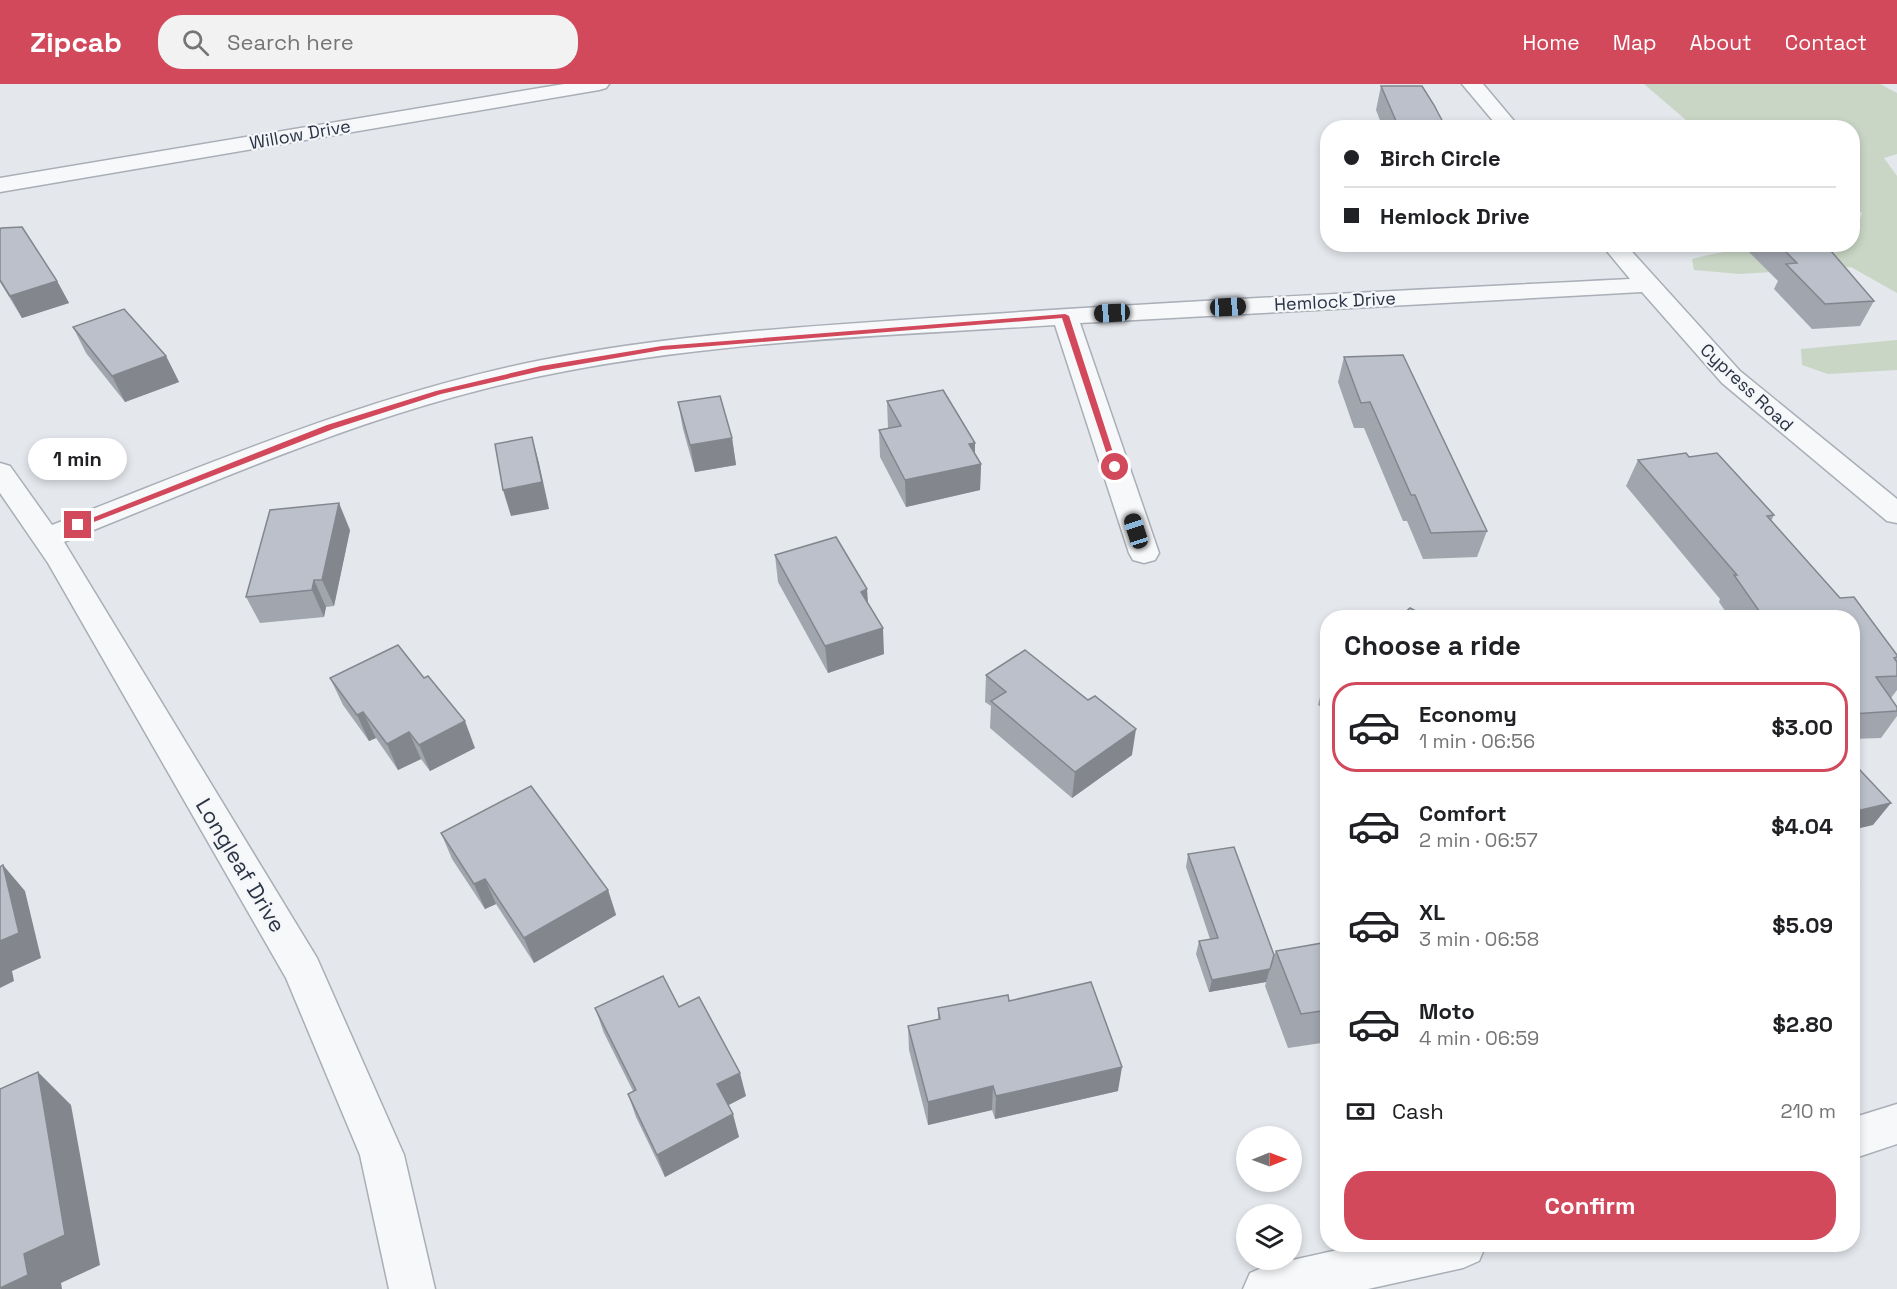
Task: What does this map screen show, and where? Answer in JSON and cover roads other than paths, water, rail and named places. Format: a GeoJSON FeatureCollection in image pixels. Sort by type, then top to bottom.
{"type":"FeatureCollection","features":[{"type":"Feature","properties":{"kind":"street","name":"Willow Drive"},"geometry":{"type":"LineString","coordinates":[[0,185],[599,84]]}},
{"type":"Feature","properties":{"kind":"street"},"geometry":{"type":"LineString","coordinates":[[1472,84],[1503,120]]}},
{"type":"Feature","properties":{"kind":"street","name":"Cypress Road"},"geometry":{"type":"LineString","coordinates":[[1619,252],[1731,377],[1897,514]]}},
{"type":"Feature","properties":{"kind":"street","name":"Hemlock Drive"},"geometry":{"type":"LineString","coordinates":[[46,538],[330,427],[439,393],[541,369],[662,348],[1065,316],[1647,285]]}},
{"type":"Feature","properties":{"kind":"street"},"geometry":{"type":"LineString","coordinates":[[1065,316],[1144,553]]}},
{"type":"Feature","properties":{"kind":"street","name":"Longleaf Drive"},"geometry":{"type":"LineString","coordinates":[[0,472],[46,538],[303,970],[382,1155],[412,1289]]}},
{"type":"Feature","properties":{"kind":"street"},"geometry":{"type":"LineString","coordinates":[[1860,1136],[1897,1124]]}},
{"type":"Feature","properties":{"kind":"street"},"geometry":{"type":"LineString","coordinates":[[1266,1289],[1432,1252]]}}]}
